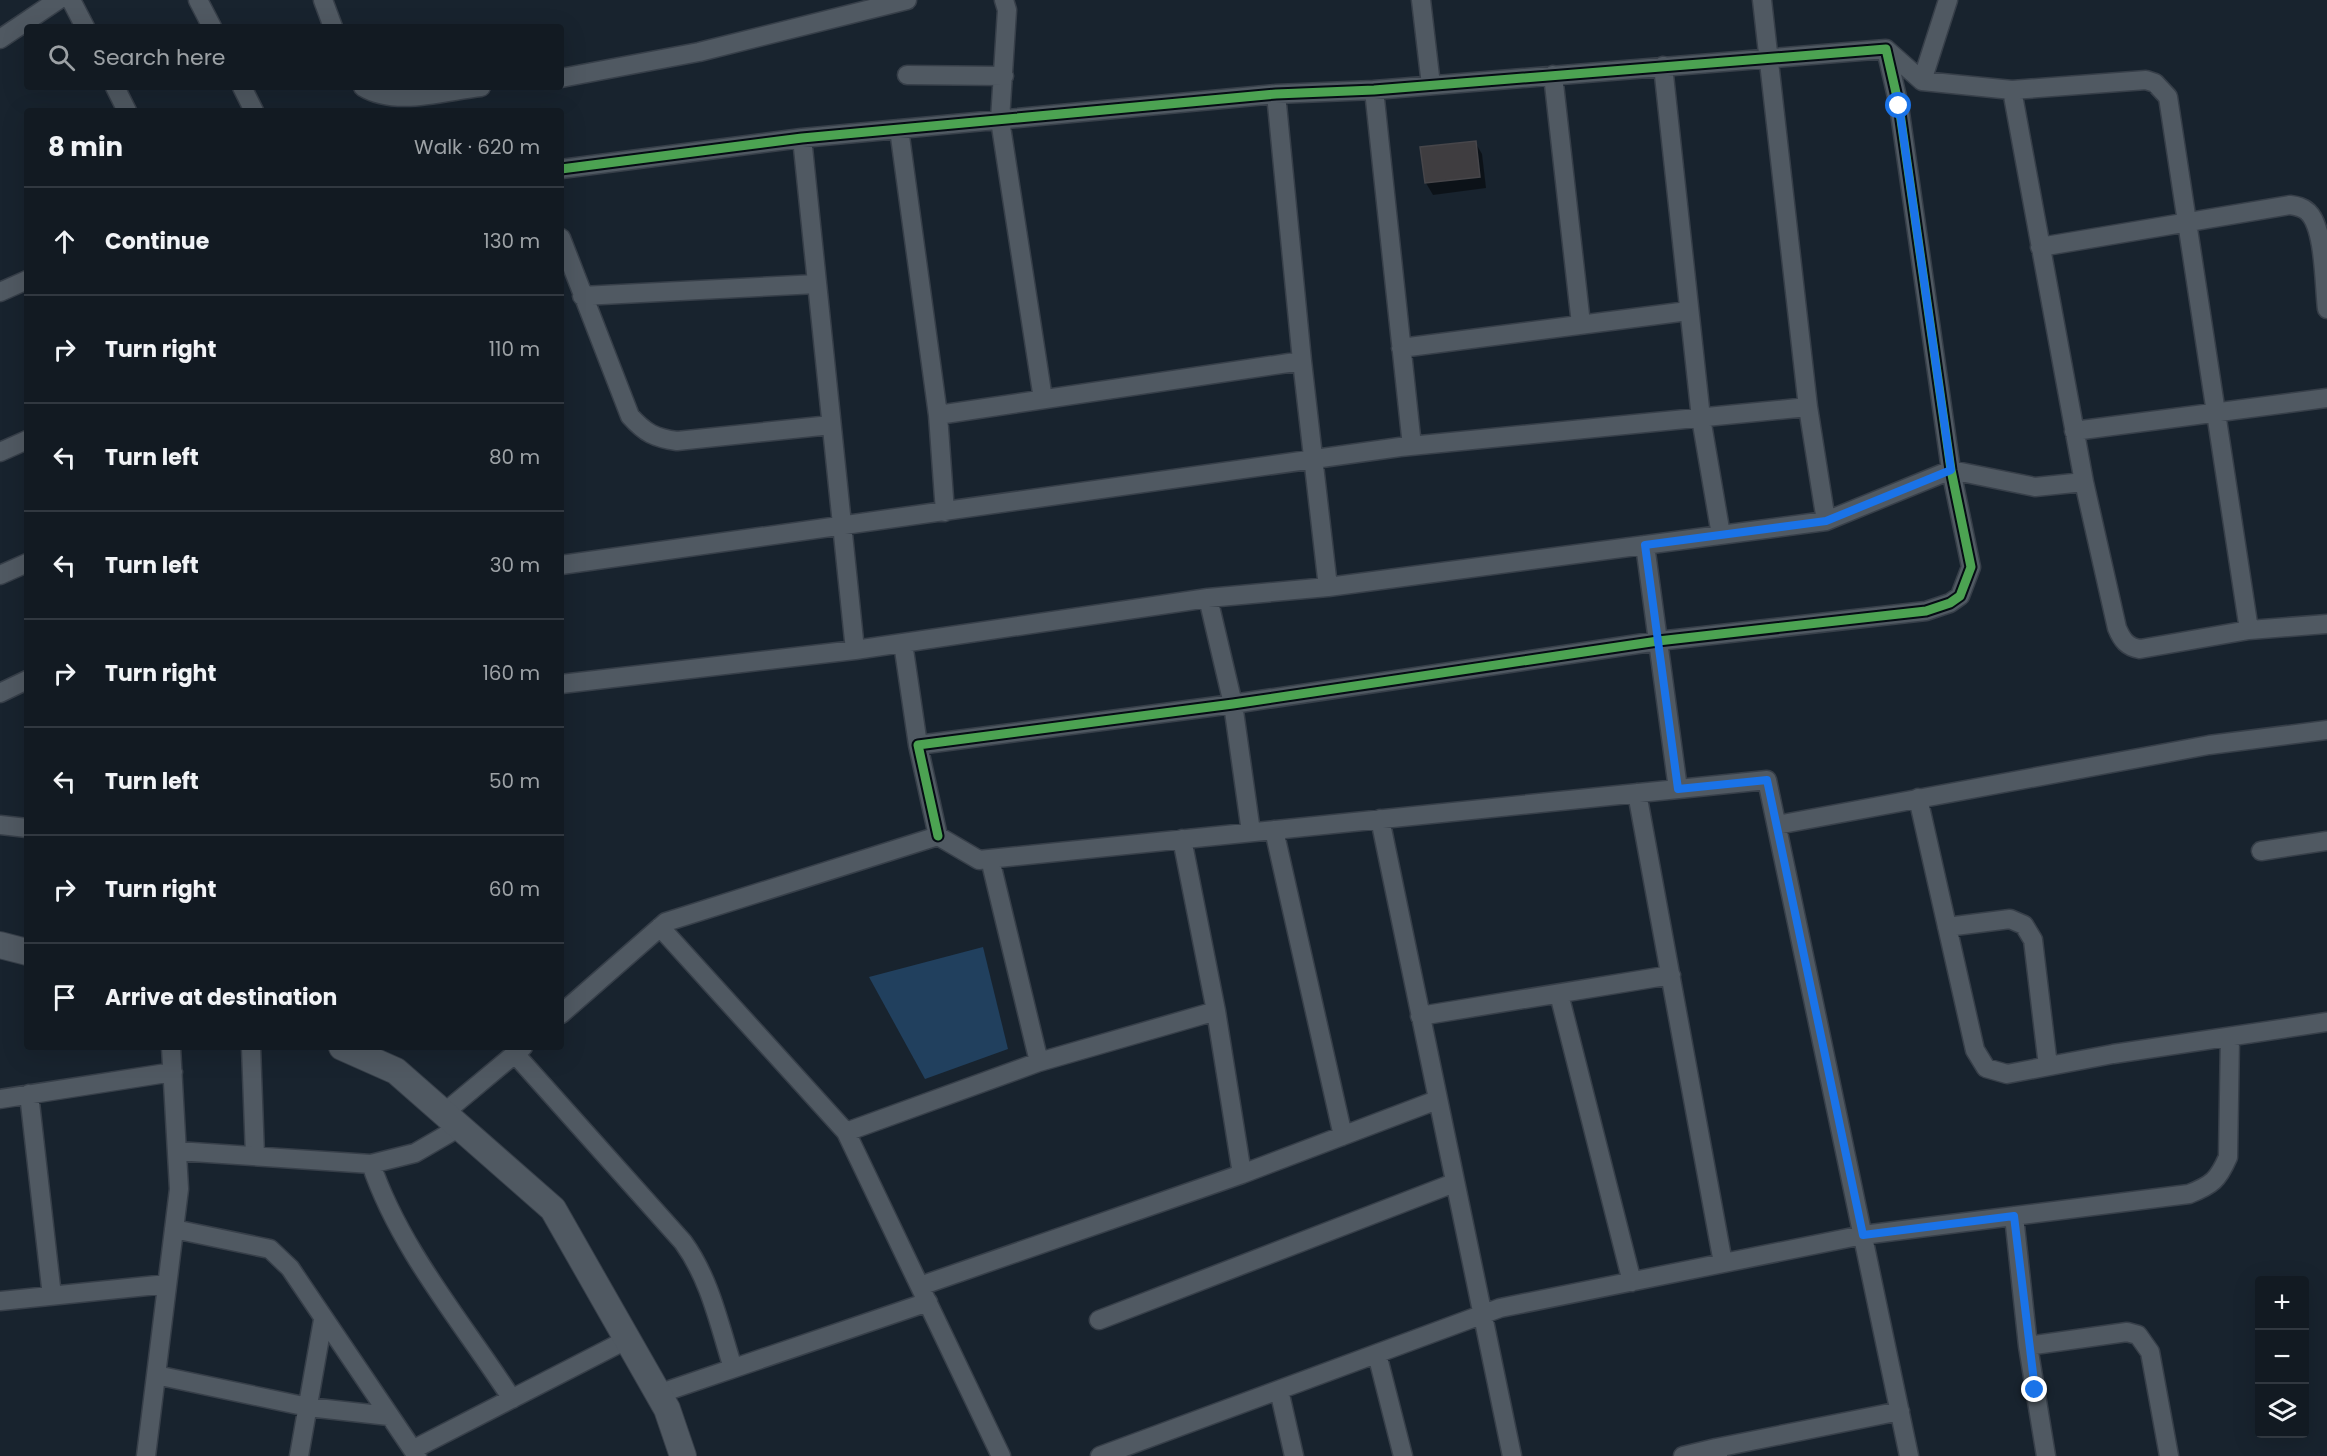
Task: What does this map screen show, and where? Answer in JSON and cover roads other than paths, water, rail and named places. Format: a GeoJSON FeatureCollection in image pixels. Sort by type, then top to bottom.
{"type":"FeatureCollection","features":[{"type":"Feature","properties":{"kind":"main road"},"geometry":{"type":"LineString","coordinates":[[0,945],[24,951]]}},
{"type":"Feature","properties":{"kind":"main road"},"geometry":{"type":"LineString","coordinates":[[349,1050],[396,1071],[553,1209],[667,1409],[683,1456]]}},
{"type":"Feature","properties":{"kind":"street"},"geometry":{"type":"LineString","coordinates":[[0,39],[58,0]]}},
{"type":"Feature","properties":{"kind":"street"},"geometry":{"type":"LineString","coordinates":[[71,0],[83,24]]}},
{"type":"Feature","properties":{"kind":"street"},"geometry":{"type":"LineString","coordinates":[[198,0],[210,24]]}},
{"type":"Feature","properties":{"kind":"street"},"geometry":{"type":"LineString","coordinates":[[323,0],[332,24]]}},
{"type":"Feature","properties":{"kind":"street"},"geometry":{"type":"LineString","coordinates":[[564,77],[699,52],[907,0]]}},
{"type":"Feature","properties":{"kind":"street"},"geometry":{"type":"LineString","coordinates":[[1004,0],[1007,10],[1000,120],[1042,399]]}},
{"type":"Feature","properties":{"kind":"street"},"geometry":{"type":"LineString","coordinates":[[1421,0],[1431,85]]}},
{"type":"Feature","properties":{"kind":"street"},"geometry":{"type":"LineString","coordinates":[[1762,0],[1808,407],[1826,521]]}},
{"type":"Feature","properties":{"kind":"street"},"geometry":{"type":"LineString","coordinates":[[1922,81],[1948,0]]}},
{"type":"Feature","properties":{"kind":"street"},"geometry":{"type":"LineString","coordinates":[[918,745],[1233,704],[1658,641],[1926,612],[1950,603],[1960,596],[1971,567],[1951,470],[1899,106],[1886,49]]}},
{"type":"Feature","properties":{"kind":"street"},"geometry":{"type":"LineString","coordinates":[[564,169],[802,138],[1276,94],[1374,90],[1886,49],[1922,81],[2012,90],[2146,80],[2163,89],[2171,108],[2249,630]]}},
{"type":"Feature","properties":{"kind":"street"},"geometry":{"type":"LineString","coordinates":[[1664,66],[1701,418],[1721,535]]}},
{"type":"Feature","properties":{"kind":"street"},"geometry":{"type":"LineString","coordinates":[[907,75],[1004,76]]}},
{"type":"Feature","properties":{"kind":"street"},"geometry":{"type":"LineString","coordinates":[[1553,75],[1581,324]]}},
{"type":"Feature","properties":{"kind":"street"},"geometry":{"type":"LineString","coordinates":[[116,90],[126,108]]}},
{"type":"Feature","properties":{"kind":"street"},"geometry":{"type":"LineString","coordinates":[[244,90],[252,108]]}},
{"type":"Feature","properties":{"kind":"street"},"geometry":{"type":"LineString","coordinates":[[368,90],[375,94],[397,97],[456,90]]}},
{"type":"Feature","properties":{"kind":"street"},"geometry":{"type":"LineString","coordinates":[[1374,90],[1412,446]]}},
{"type":"Feature","properties":{"kind":"street"},"geometry":{"type":"LineString","coordinates":[[2012,90],[2084,482],[2117,628],[2126,644],[2140,649],[2249,630],[2327,624]]}},
{"type":"Feature","properties":{"kind":"street"},"geometry":{"type":"LineString","coordinates":[[1276,94],[1302,361],[1328,587]]}},
{"type":"Feature","properties":{"kind":"street"},"geometry":{"type":"LineString","coordinates":[[899,129],[938,415],[945,512]]}},
{"type":"Feature","properties":{"kind":"street"},"geometry":{"type":"LineString","coordinates":[[802,138],[840,527],[855,650]]}},
{"type":"Feature","properties":{"kind":"street"},"geometry":{"type":"LineString","coordinates":[[2040,247],[2290,205],[2301,207],[2308,212],[2319,229],[2327,309]]}},
{"type":"Feature","properties":{"kind":"street"},"geometry":{"type":"LineString","coordinates":[[564,246],[630,416],[644,431],[656,438],[678,441],[831,425]]}},
{"type":"Feature","properties":{"kind":"street"},"geometry":{"type":"LineString","coordinates":[[0,292],[24,281]]}},
{"type":"Feature","properties":{"kind":"street"},"geometry":{"type":"LineString","coordinates":[[582,296],[818,284]]}},
{"type":"Feature","properties":{"kind":"street"},"geometry":{"type":"LineString","coordinates":[[1401,348],[1688,310]]}},
{"type":"Feature","properties":{"kind":"street"},"geometry":{"type":"LineString","coordinates":[[938,415],[1302,361]]}},
{"type":"Feature","properties":{"kind":"street"},"geometry":{"type":"LineString","coordinates":[[2074,430],[2327,398]]}},
{"type":"Feature","properties":{"kind":"street"},"geometry":{"type":"LineString","coordinates":[[564,563],[840,527],[1412,446],[1808,407]]}},
{"type":"Feature","properties":{"kind":"street"},"geometry":{"type":"LineString","coordinates":[[0,453],[24,441]]}},
{"type":"Feature","properties":{"kind":"street"},"geometry":{"type":"LineString","coordinates":[[564,684],[855,650],[1208,598],[1328,587],[1826,521],[1951,470],[2035,488],[2084,482]]}},
{"type":"Feature","properties":{"kind":"street"},"geometry":{"type":"LineString","coordinates":[[1645,545],[1678,789]]}},
{"type":"Feature","properties":{"kind":"street"},"geometry":{"type":"LineString","coordinates":[[0,575],[24,564]]}},
{"type":"Feature","properties":{"kind":"street"},"geometry":{"type":"LineString","coordinates":[[1208,598],[1233,704],[1251,832]]}},
{"type":"Feature","properties":{"kind":"street"},"geometry":{"type":"LineString","coordinates":[[903,643],[918,745],[938,836],[979,860],[1767,780],[1909,1456]]}},
{"type":"Feature","properties":{"kind":"street"},"geometry":{"type":"LineString","coordinates":[[0,693],[24,681]]}},
{"type":"Feature","properties":{"kind":"street"},"geometry":{"type":"LineString","coordinates":[[1777,825],[2209,745],[2327,730]]}},
{"type":"Feature","properties":{"kind":"street"},"geometry":{"type":"LineString","coordinates":[[1637,793],[1723,1263]]}},
{"type":"Feature","properties":{"kind":"street"},"geometry":{"type":"LineString","coordinates":[[1918,798],[1975,1050],[1979,1060],[1994,1072],[2007,1074],[2327,1022]]}},
{"type":"Feature","properties":{"kind":"street"},"geometry":{"type":"LineString","coordinates":[[1380,819],[1512,1456]]}},
{"type":"Feature","properties":{"kind":"street"},"geometry":{"type":"LineString","coordinates":[[0,825],[24,828]]}},
{"type":"Feature","properties":{"kind":"street"},"geometry":{"type":"LineString","coordinates":[[1274,830],[1343,1136]]}},
{"type":"Feature","properties":{"kind":"street"},"geometry":{"type":"LineString","coordinates":[[564,1011],[666,922],[938,836]]}},
{"type":"Feature","properties":{"kind":"street"},"geometry":{"type":"LineString","coordinates":[[1182,839],[1216,1011],[1242,1174]]}},
{"type":"Feature","properties":{"kind":"street"},"geometry":{"type":"LineString","coordinates":[[2261,851],[2327,841]]}},
{"type":"Feature","properties":{"kind":"street"},"geometry":{"type":"LineString","coordinates":[[990,859],[1039,1062]]}},
{"type":"Feature","properties":{"kind":"street"},"geometry":{"type":"LineString","coordinates":[[1947,927],[2010,919],[2024,925],[2033,940],[2048,1066]]}},
{"type":"Feature","properties":{"kind":"street"},"geometry":{"type":"LineString","coordinates":[[660,927],[846,1132],[1001,1456]]}},
{"type":"Feature","properties":{"kind":"street"},"geometry":{"type":"LineString","coordinates":[[1420,1016],[1671,975]]}},
{"type":"Feature","properties":{"kind":"street"},"geometry":{"type":"LineString","coordinates":[[1559,994],[1632,1282]]}},
{"type":"Feature","properties":{"kind":"street"},"geometry":{"type":"LineString","coordinates":[[846,1132],[1039,1062],[1216,1011]]}},
{"type":"Feature","properties":{"kind":"street"},"geometry":{"type":"LineString","coordinates":[[1100,1456],[1500,1308],[1863,1235],[2189,1194],[2209,1187],[2220,1174],[2228,1157],[2230,1037]]}},
{"type":"Feature","properties":{"kind":"street"},"geometry":{"type":"LineString","coordinates":[[146,1456],[179,1189],[171,1050]]}},
{"type":"Feature","properties":{"kind":"street"},"geometry":{"type":"LineString","coordinates":[[251,1050],[255,1156]]}},
{"type":"Feature","properties":{"kind":"street"},"geometry":{"type":"LineString","coordinates":[[177,1151],[371,1164],[415,1153],[452,1120],[519,1050],[696,1260],[706,1280],[733,1368]]}},
{"type":"Feature","properties":{"kind":"street"},"geometry":{"type":"LineString","coordinates":[[0,1099],[173,1072]]}},
{"type":"Feature","properties":{"kind":"street"},"geometry":{"type":"LineString","coordinates":[[29,1094],[52,1296]]}},
{"type":"Feature","properties":{"kind":"street"},"geometry":{"type":"LineString","coordinates":[[658,1394],[733,1368],[1437,1100]]}},
{"type":"Feature","properties":{"kind":"street"},"geometry":{"type":"LineString","coordinates":[[371,1164],[383,1199],[399,1230],[512,1399]]}},
{"type":"Feature","properties":{"kind":"street"},"geometry":{"type":"LineString","coordinates":[[1099,1320],[1454,1183]]}},
{"type":"Feature","properties":{"kind":"street"},"geometry":{"type":"LineString","coordinates":[[2014,1216],[2028,1346],[2046,1456]]}},
{"type":"Feature","properties":{"kind":"street"},"geometry":{"type":"LineString","coordinates":[[174,1229],[270,1249],[290,1268],[415,1453],[627,1339]]}},
{"type":"Feature","properties":{"kind":"street"},"geometry":{"type":"LineString","coordinates":[[0,1301],[167,1284]]}},
{"type":"Feature","properties":{"kind":"street"},"geometry":{"type":"LineString","coordinates":[[299,1456],[323,1320]]}},
{"type":"Feature","properties":{"kind":"street"},"geometry":{"type":"LineString","coordinates":[[2028,1346],[2127,1332],[2138,1335],[2150,1352],[2169,1456]]}},
{"type":"Feature","properties":{"kind":"street"},"geometry":{"type":"LineString","coordinates":[[1377,1354],[1403,1456]]}},
{"type":"Feature","properties":{"kind":"street"},"geometry":{"type":"LineString","coordinates":[[156,1375],[308,1407],[389,1416]]}},
{"type":"Feature","properties":{"kind":"street"},"geometry":{"type":"LineString","coordinates":[[1279,1390],[1294,1456]]}},
{"type":"Feature","properties":{"kind":"street"},"geometry":{"type":"LineString","coordinates":[[1683,1456],[1717,1452],[1900,1411]]}}]}
